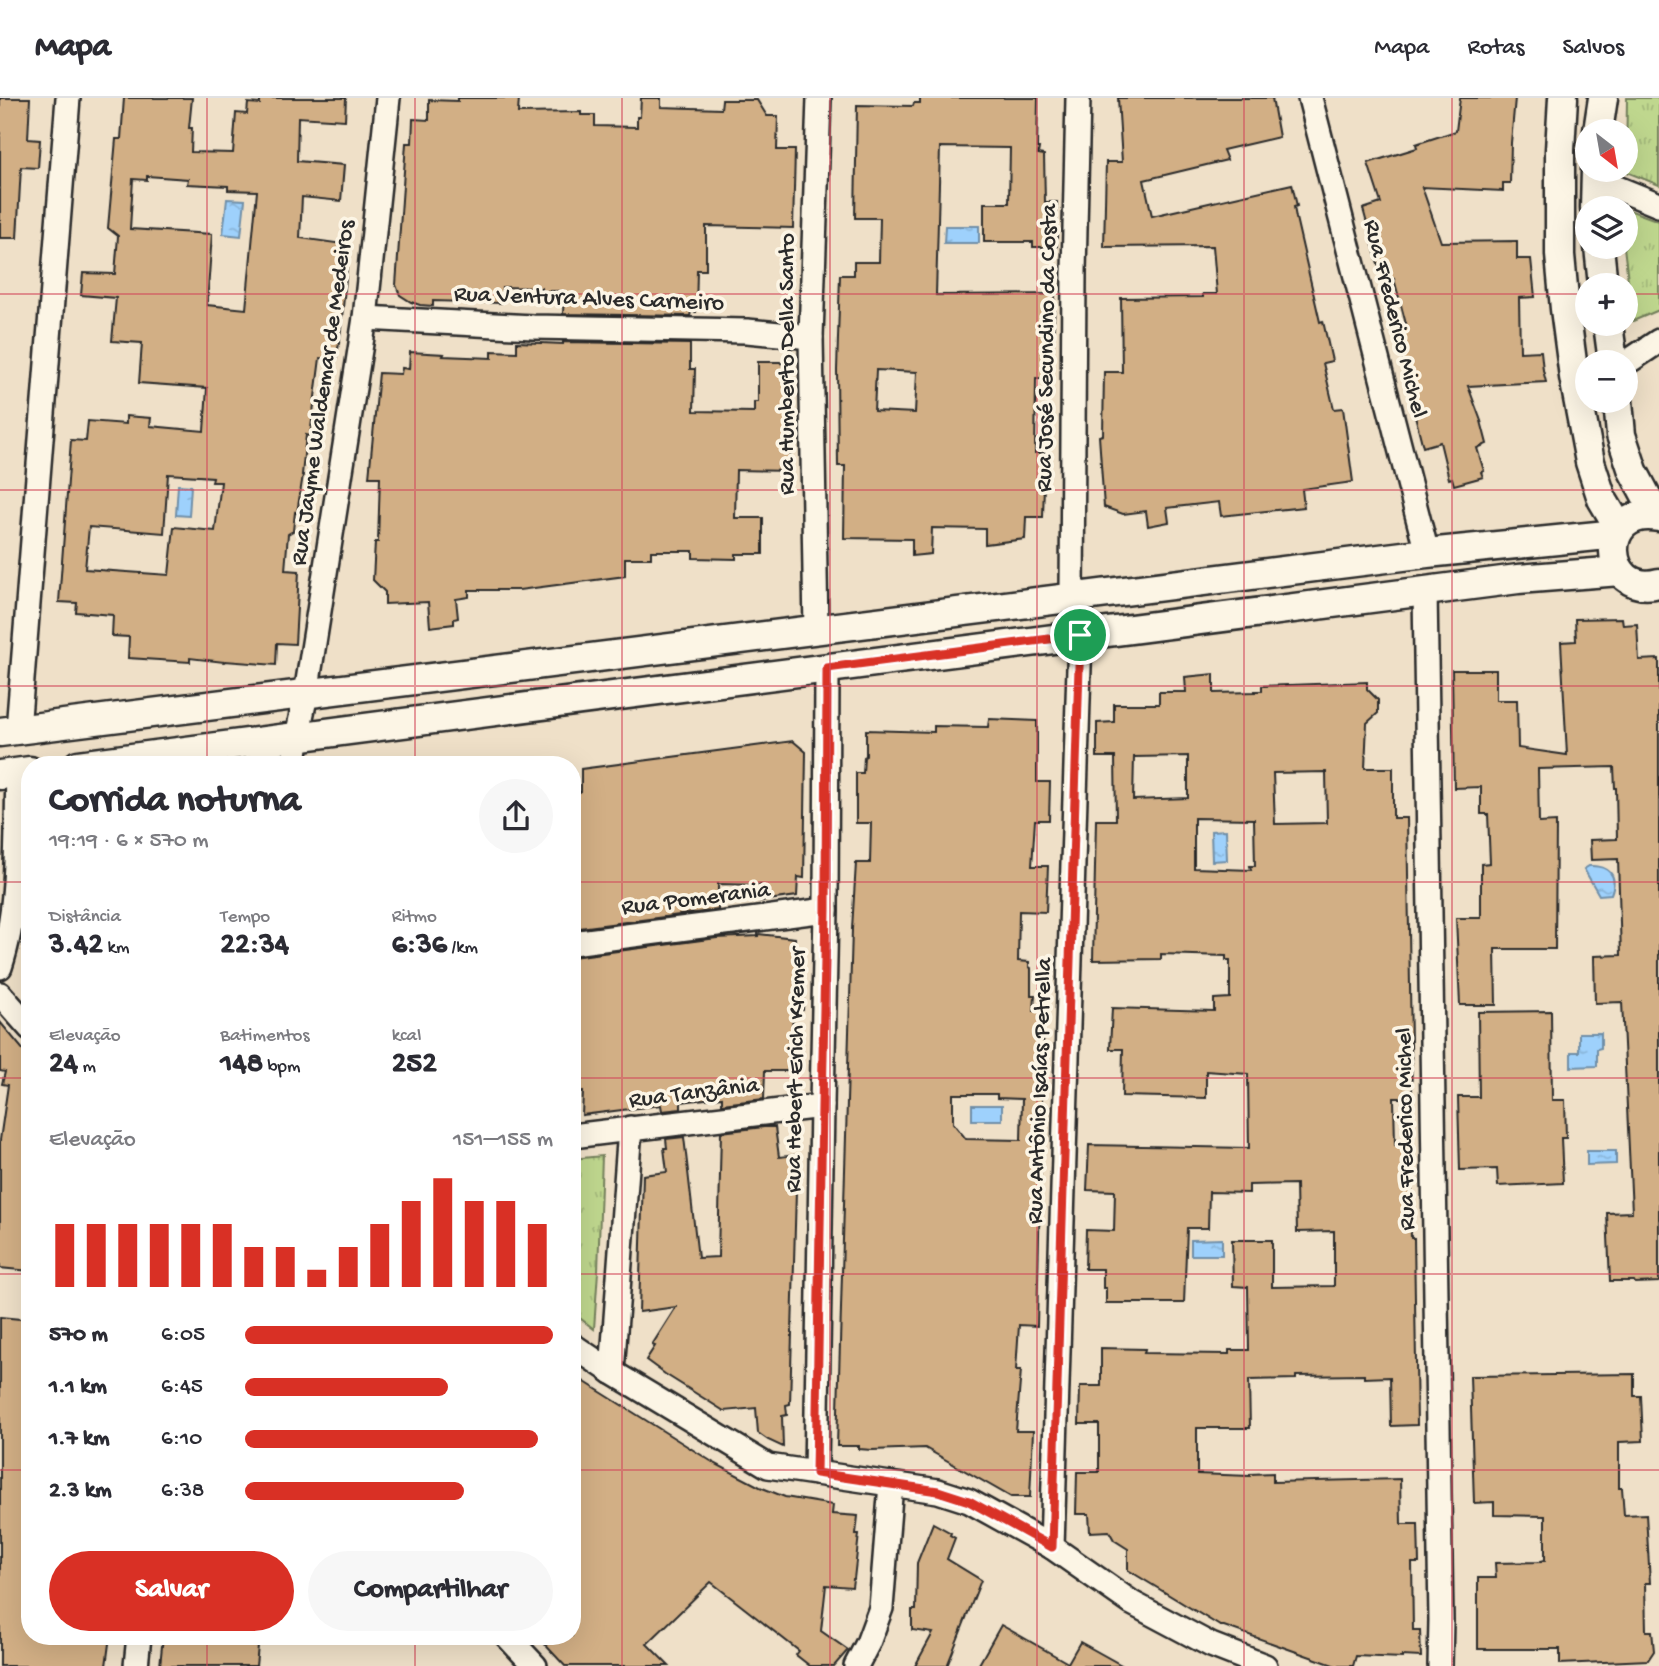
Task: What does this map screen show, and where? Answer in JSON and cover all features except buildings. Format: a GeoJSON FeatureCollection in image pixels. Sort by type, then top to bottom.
{"type":"FeatureCollection","features":[{"type":"Feature","properties":{"kind":"street"},"geometry":{"type":"LineString","coordinates":[[68,98],[9,731],[1619,531]]}},
{"type":"Feature","properties":{"kind":"street","name":"Rua Jayme Waldemar de Medeiros"},"geometry":{"type":"LineString","coordinates":[[294,756],[365,318],[388,98]]}},
{"type":"Feature","properties":{"kind":"street","name":"Rua Humberto Della Santo"},"geometry":{"type":"LineString","coordinates":[[816,630],[811,337],[819,98]]}},
{"type":"Feature","properties":{"kind":"street","name":"Rua José Secundino da Costa"},"geometry":{"type":"LineString","coordinates":[[1072,598],[1078,98]]}},
{"type":"Feature","properties":{"kind":"street","name":"Rua Frederico Michel"},"geometry":{"type":"LineString","coordinates":[[1310,98],[1427,553]]}},
{"type":"Feature","properties":{"kind":"street"},"geometry":{"type":"LineString","coordinates":[[1563,98],[1560,255],[1565,309],[1590,462],[1602,499],[1619,531]]}},
{"type":"Feature","properties":{"kind":"street"},"geometry":{"type":"LineString","coordinates":[[1600,119],[1603,98]]}},
{"type":"Feature","properties":{"kind":"street"},"geometry":{"type":"LineString","coordinates":[[1612,182],[1659,205]]}},
{"type":"Feature","properties":{"kind":"street","name":"Rua Ventura Alves Carneiro"},"geometry":{"type":"LineString","coordinates":[[365,318],[533,327],[747,331],[811,337]]}},
{"type":"Feature","properties":{"kind":"street"},"geometry":{"type":"LineString","coordinates":[[1638,355],[1659,341]]}},
{"type":"Feature","properties":{"kind":"street"},"geometry":{"type":"LineString","coordinates":[[1619,413],[1622,435],[1633,471],[1658,517]]}},
{"type":"Feature","properties":{"kind":"street"},"geometry":{"type":"LineString","coordinates":[[1658,517],[1640,516],[1632,519],[1619,531],[1613,551],[1640,579],[1659,608]]}},
{"type":"Feature","properties":{"kind":"street"},"geometry":{"type":"LineString","coordinates":[[148,756],[1518,579],[1640,579]]}},
{"type":"Feature","properties":{"kind":"street","name":"Rua Frederico Michel"},"geometry":{"type":"LineString","coordinates":[[1425,591],[1440,1666]]}},
{"type":"Feature","properties":{"kind":"street","name":"Rua Antônio Isaías Petrella"},"geometry":{"type":"LineString","coordinates":[[1052,1547],[1080,635]]}},
{"type":"Feature","properties":{"kind":"street","name":"Rua Hebert Erich Kremer"},"geometry":{"type":"LineString","coordinates":[[816,1473],[826,910],[827,668]]}},
{"type":"Feature","properties":{"kind":"street"},"geometry":{"type":"LineString","coordinates":[[0,967],[7,940],[15,883],[16,773]]}},
{"type":"Feature","properties":{"kind":"street","name":"Rua Pomerania"},"geometry":{"type":"LineString","coordinates":[[581,942],[826,910]]}},
{"type":"Feature","properties":{"kind":"street"},"geometry":{"type":"LineString","coordinates":[[0,994],[21,1018]]}},
{"type":"Feature","properties":{"kind":"street","name":"Rua Tanzânia"},"geometry":{"type":"LineString","coordinates":[[581,1135],[822,1106]]}},
{"type":"Feature","properties":{"kind":"street"},"geometry":{"type":"LineString","coordinates":[[612,1372],[630,1128]]}},
{"type":"Feature","properties":{"kind":"street"},"geometry":{"type":"LineString","coordinates":[[581,1351],[768,1466],[938,1491],[969,1501],[1052,1547],[1132,1603],[1212,1646],[1265,1666]]}},
{"type":"Feature","properties":{"kind":"street"},"geometry":{"type":"LineString","coordinates":[[856,1666],[881,1608],[891,1484]]}},
{"type":"Feature","properties":{"kind":"street"},"geometry":{"type":"LineString","coordinates":[[136,1666],[138,1645]]}},
{"type":"Feature","properties":{"kind":"street"},"geometry":{"type":"LineString","coordinates":[[515,1645],[535,1666]]}},
{"type":"Feature","properties":{"kind":"green space"},"geometry":{"type":"Polygon","coordinates":[[[1627,98],[1659,98],[1659,185],[1638,177],[1638,119],[1627,119],[1627,98]]]}},
{"type":"Feature","properties":{"kind":"green space"},"geometry":{"type":"Polygon","coordinates":[[[1638,213],[1659,221],[1659,310],[1638,319],[1638,273],[1627,273],[1625,259],[1638,259],[1638,213]]]}},
{"type":"Feature","properties":{"kind":"green space"},"geometry":{"type":"Polygon","coordinates":[[[602,1156],[594,1329],[581,1319],[581,1158],[602,1156]]]}},
{"type":"Feature","properties":{"kind":"water"},"geometry":{"type":"Polygon","coordinates":[[[227,199],[245,200],[241,236],[223,234],[227,199]]]}},
{"type":"Feature","properties":{"kind":"water"},"geometry":{"type":"Polygon","coordinates":[[[945,226],[979,226],[979,243],[944,243],[945,226]]]}},
{"type":"Feature","properties":{"kind":"water"},"geometry":{"type":"Polygon","coordinates":[[[178,485],[191,486],[189,516],[176,515],[178,485]]]}},
{"type":"Feature","properties":{"kind":"water"},"geometry":{"type":"Polygon","coordinates":[[[1226,830],[1227,860],[1212,861],[1211,831],[1226,830]]]}},
{"type":"Feature","properties":{"kind":"water"},"geometry":{"type":"Polygon","coordinates":[[[1589,866],[1602,867],[1610,872],[1614,881],[1611,894],[1599,895],[1584,869],[1589,866]]]}},
{"type":"Feature","properties":{"kind":"water"},"geometry":{"type":"Polygon","coordinates":[[[1579,1033],[1601,1033],[1597,1066],[1571,1067],[1571,1052],[1579,1052],[1579,1033]]]}},
{"type":"Feature","properties":{"kind":"water"},"geometry":{"type":"Polygon","coordinates":[[[972,1105],[1002,1105],[1002,1120],[972,1120],[972,1105]]]}},
{"type":"Feature","properties":{"kind":"water"},"geometry":{"type":"Polygon","coordinates":[[[1587,1151],[1616,1151],[1616,1164],[1587,1165],[1587,1151]]]}},
{"type":"Feature","properties":{"kind":"water"},"geometry":{"type":"Polygon","coordinates":[[[1222,1239],[1222,1255],[1191,1255],[1191,1240],[1222,1239]]]}},
{"type":"Feature","properties":{"kind":"route"},"geometry":{"type":"LineString","coordinates":[[1080,635],[1052,1547],[969,1501],[938,1491],[816,1473],[826,910],[827,668],[1080,635]]}}]}
